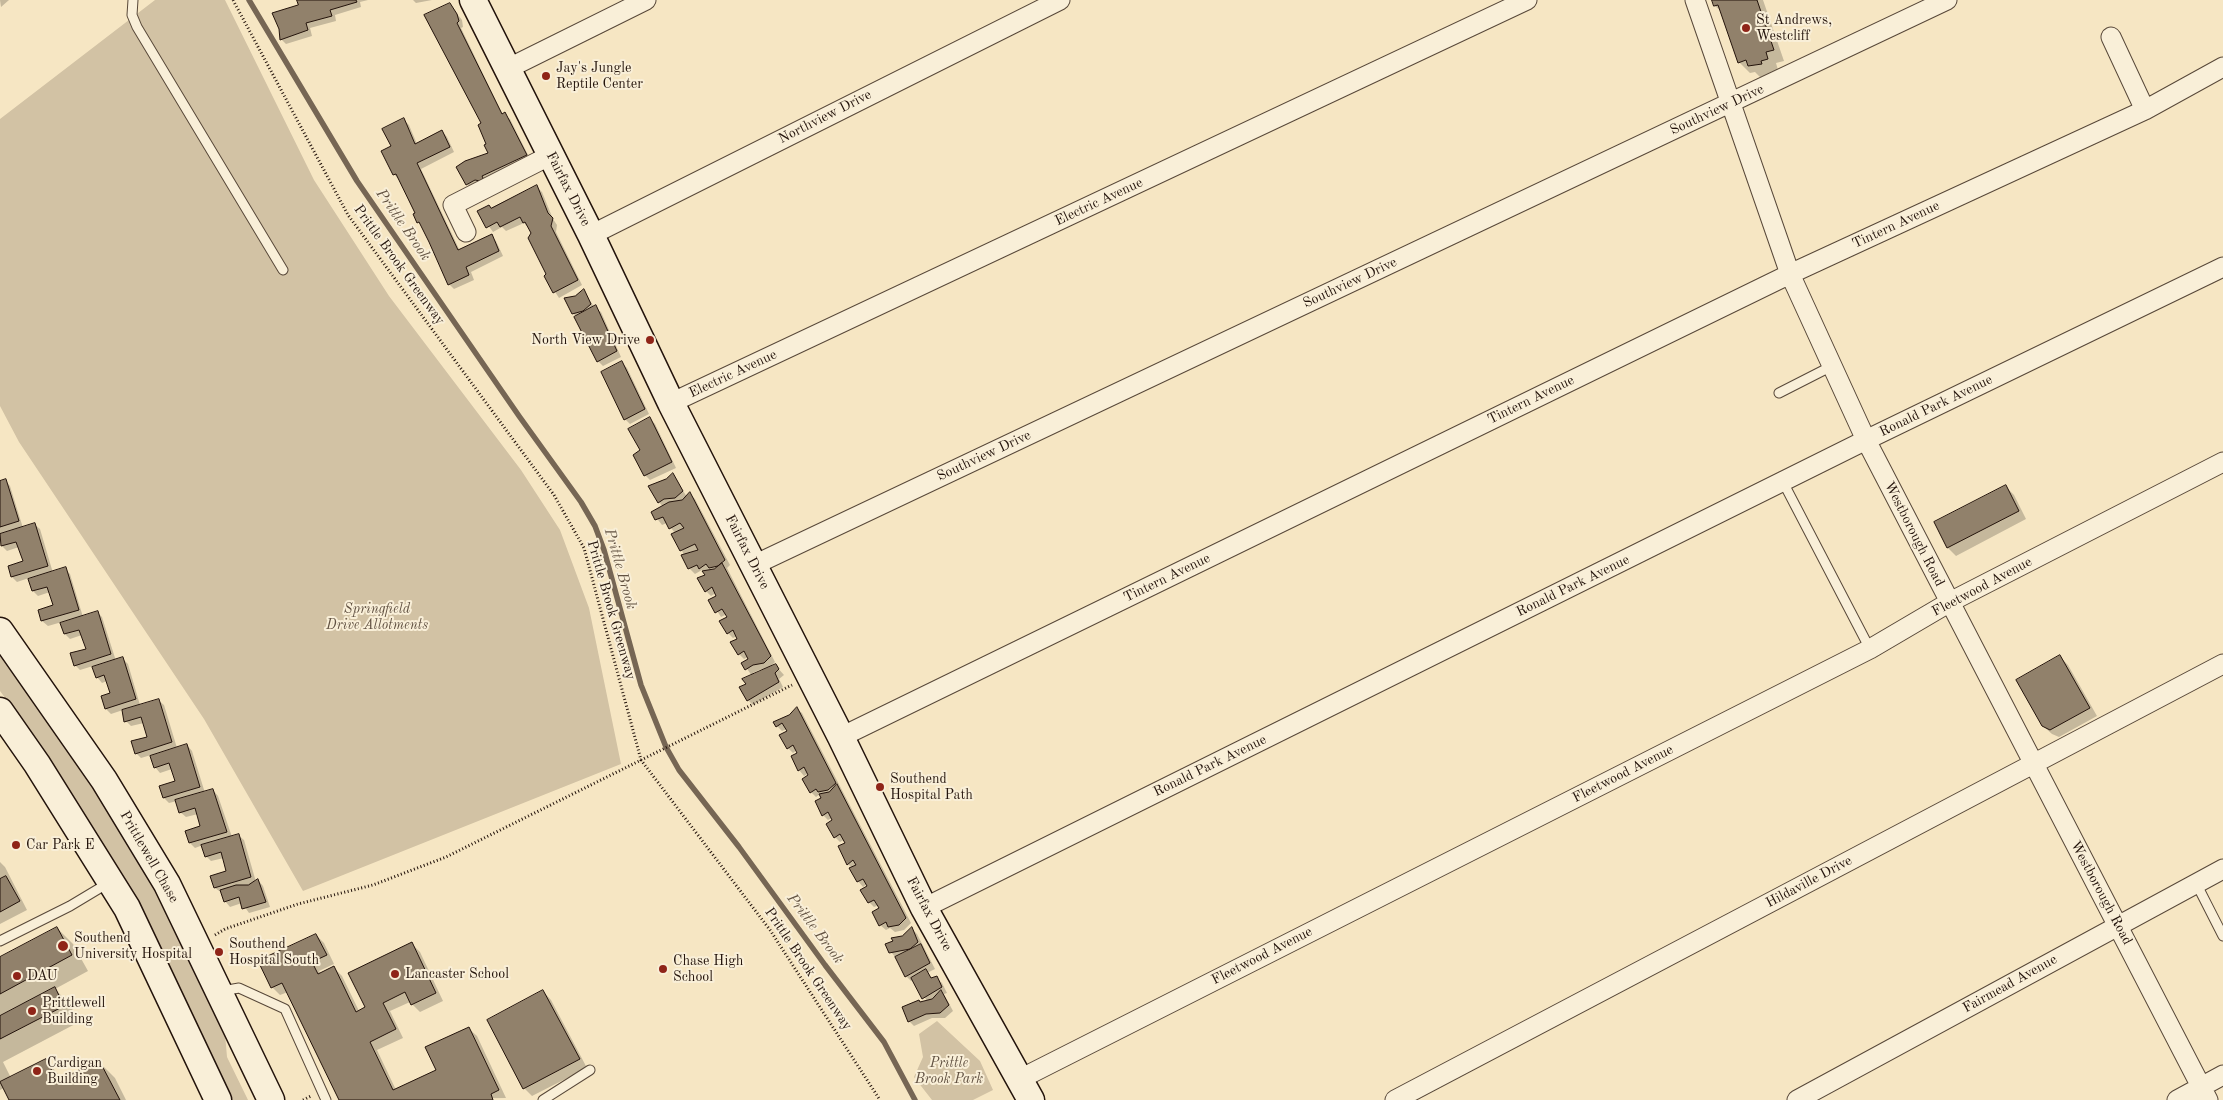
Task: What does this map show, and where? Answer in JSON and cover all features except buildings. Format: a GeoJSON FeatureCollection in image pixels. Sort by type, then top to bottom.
{"type":"FeatureCollection","features":[{"type":"Feature","properties":{"kind":"street","name":"Fairfax Drive"},"geometry":{"type":"LineString","coordinates":[[473,0],[591,235],[671,403],[841,737],[924,908],[1025,1090]]}},
{"type":"Feature","properties":{"kind":"street"},"geometry":{"type":"LineString","coordinates":[[508,69],[646,0]]}},
{"type":"Feature","properties":{"kind":"street","name":"Northview Drive"},"geometry":{"type":"LineString","coordinates":[[591,235],[1060,0]]}},
{"type":"Feature","properties":{"kind":"street","name":"Electric Avenue"},"geometry":{"type":"LineString","coordinates":[[671,403],[1527,0]]}},
{"type":"Feature","properties":{"kind":"street","name":"Westborough Road"},"geometry":{"type":"LineString","coordinates":[[1695,0],[1790,274],[1866,440],[2205,1093]]}},
{"type":"Feature","properties":{"kind":"street","name":"Southview Drive"},"geometry":{"type":"LineString","coordinates":[[754,565],[1947,0]]}},
{"type":"Feature","properties":{"kind":"street"},"geometry":{"type":"LineString","coordinates":[[2111,37],[2145,110]]}},
{"type":"Feature","properties":{"kind":"street","name":"Tintern Avenue"},"geometry":{"type":"LineString","coordinates":[[841,737],[1790,274],[2145,110],[2223,67]]}},
{"type":"Feature","properties":{"kind":"street"},"geometry":{"type":"LineString","coordinates":[[466,232],[453,205],[551,155]]}},
{"type":"Feature","properties":{"kind":"street","name":"Ronald Park Avenue"},"geometry":{"type":"LineString","coordinates":[[924,908],[1866,440],[2223,267]]}},
{"type":"Feature","properties":{"kind":"street","name":"Fleetwood Avenue"},"geometry":{"type":"LineString","coordinates":[[1025,1090],[1870,649],[1950,602],[2223,462]]}},
{"type":"Feature","properties":{"kind":"street","name":"Prittlewell Chase"},"geometry":{"type":"LineString","coordinates":[[0,631],[104,780],[167,884],[271,1100]]}},
{"type":"Feature","properties":{"kind":"street","name":"Hildaville Drive"},"geometry":{"type":"LineString","coordinates":[[1395,1100],[2223,664]]}},
{"type":"Feature","properties":{"kind":"street"},"geometry":{"type":"LineString","coordinates":[[0,711],[37,764],[127,908],[218,1100]]}},
{"type":"Feature","properties":{"kind":"street","name":"Fairmead Avenue"},"geometry":{"type":"LineString","coordinates":[[1796,1100],[2223,869]]}},
{"type":"Feature","properties":{"kind":"street"},"geometry":{"type":"LineString","coordinates":[[235,1023],[246,1073],[258,1100]]}},
{"type":"Feature","properties":{"kind":"street"},"geometry":{"type":"LineString","coordinates":[[2177,1100],[2205,1093],[2223,1075]]}},
{"type":"Feature","properties":{"kind":"lane"},"geometry":{"type":"LineString","coordinates":[[133,0],[132,15],[137,27],[283,270]]}},
{"type":"Feature","properties":{"kind":"lane"},"geometry":{"type":"LineString","coordinates":[[1779,393],[1832,366]]}},
{"type":"Feature","properties":{"kind":"lane"},"geometry":{"type":"LineString","coordinates":[[1783,482],[1870,649]]}},
{"type":"Feature","properties":{"kind":"lane"},"geometry":{"type":"LineString","coordinates":[[0,942],[70,906],[110,882]]}},
{"type":"Feature","properties":{"kind":"lane"},"geometry":{"type":"LineString","coordinates":[[2196,883],[2223,936]]}},
{"type":"Feature","properties":{"kind":"lane"},"geometry":{"type":"LineString","coordinates":[[219,991],[239,988],[285,1009],[326,1100]]}},
{"type":"Feature","properties":{"kind":"lane"},"geometry":{"type":"LineString","coordinates":[[543,1100],[590,1070]]}},
{"type":"Feature","properties":{"kind":"path","name":"Prittle Brook Greenway"},"geometry":{"type":"LineString","coordinates":[[233,0],[348,215],[554,495],[584,548],[641,760],[770,930],[880,1100]]}},
{"type":"Feature","properties":{"kind":"path"},"geometry":{"type":"LineString","coordinates":[[197,945],[225,929],[298,904],[373,885],[446,856],[678,740],[810,677]]}},
{"type":"Feature","properties":{"kind":"green space","name":"Springfield Drive Allotments"},"geometry":{"type":"Polygon","coordinates":[[[155,0],[225,0],[314,180],[389,296],[521,470],[560,530],[589,608],[621,764],[303,891],[204,719],[19,442],[0,406],[0,119],[155,0]]]}},
{"type":"Feature","properties":{"kind":"green space"},"geometry":{"type":"Polygon","coordinates":[[[0,645],[147,867],[224,1022],[227,1057],[248,1100],[231,1100],[169,973],[39,744],[0,691],[0,645]]]}},
{"type":"Feature","properties":{"kind":"green space","name":"Prittle Brook Park"},"geometry":{"type":"Polygon","coordinates":[[[937,1021],[980,1061],[993,1090],[973,1100],[932,1100],[914,1077],[923,1057],[919,1034],[937,1021]]]}},
{"type":"Feature","properties":{"kind":"waterway","name":"Prittle Brook"},"geometry":{"type":"LineString","coordinates":[[249,0],[357,181],[519,416],[581,502],[595,526],[604,550],[641,685],[666,747],[679,770],[739,847],[884,1042],[915,1100]]}},
{"type":"Feature","properties":{"kind":"place","name":"St Andrews, Westcliff"},"geometry":{"type":"Point","coordinates":[1746,28]}},
{"type":"Feature","properties":{"kind":"place","name":"Jay's Jungle Reptile Center"},"geometry":{"type":"Point","coordinates":[546,76]}},
{"type":"Feature","properties":{"kind":"place","name":"North View Drive"},"geometry":{"type":"Point","coordinates":[650,340]}},
{"type":"Feature","properties":{"kind":"place","name":"Southend Hospital Path"},"geometry":{"type":"Point","coordinates":[880,787]}},
{"type":"Feature","properties":{"kind":"place","name":"Car Park E"},"geometry":{"type":"Point","coordinates":[16,845]}},
{"type":"Feature","properties":{"kind":"place","name":"Southend University Hospital"},"geometry":{"type":"Point","coordinates":[63,946]}},
{"type":"Feature","properties":{"kind":"place","name":"Southend Hospital South"},"geometry":{"type":"Point","coordinates":[219,952]}},
{"type":"Feature","properties":{"kind":"place","name":"Chase High School"},"geometry":{"type":"Point","coordinates":[663,969]}},
{"type":"Feature","properties":{"kind":"place","name":"Lancaster School"},"geometry":{"type":"Point","coordinates":[395,974]}},
{"type":"Feature","properties":{"kind":"place","name":"DAU"},"geometry":{"type":"Point","coordinates":[17,976]}},
{"type":"Feature","properties":{"kind":"place","name":"Prittlewell Building"},"geometry":{"type":"Point","coordinates":[32,1011]}},
{"type":"Feature","properties":{"kind":"place","name":"Cardigan Building"},"geometry":{"type":"Point","coordinates":[37,1071]}}]}
